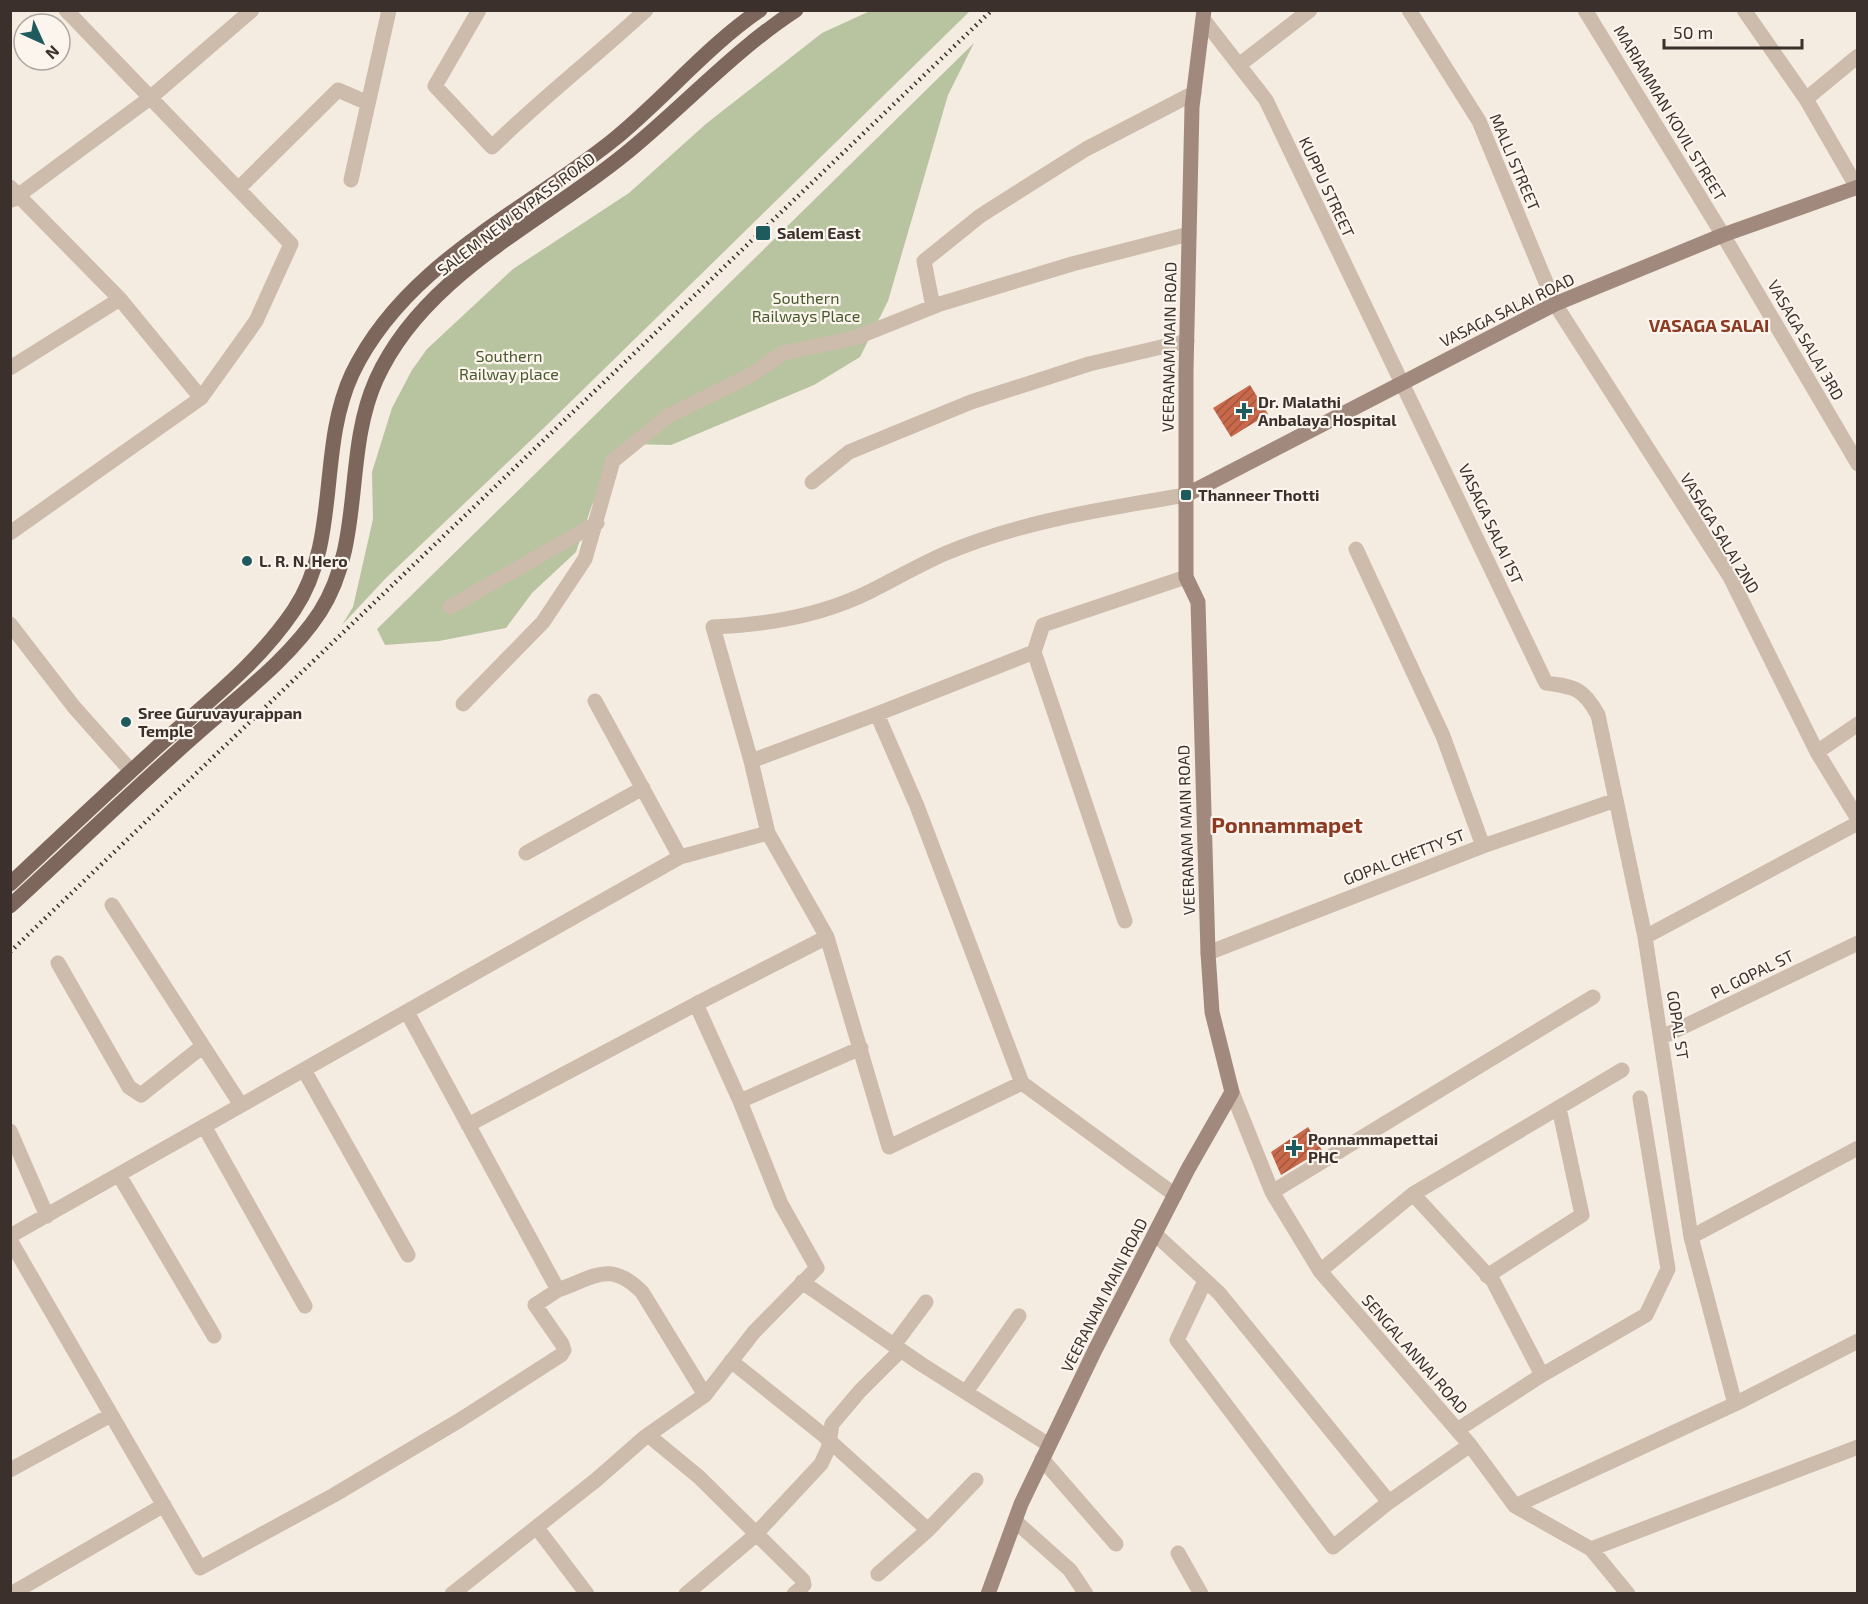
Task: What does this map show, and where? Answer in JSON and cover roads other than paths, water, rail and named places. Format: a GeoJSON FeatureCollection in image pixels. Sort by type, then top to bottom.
{"type":"FeatureCollection","features":[{"type":"Feature","properties":{"kind":"main road","name":"SALEM NEW BYPASS ROAD"},"geometry":{"type":"LineString","coordinates":[[10,884],[258,657],[279,631],[309,585],[320,557],[331,446],[341,406],[364,350],[384,322],[443,263],[612,141],[760,10]]}},
{"type":"Feature","properties":{"kind":"main road","name":"SALEM NEW BYPASS ROAD"},"geometry":{"type":"LineString","coordinates":[[10,906],[141,783],[281,658],[318,614],[333,591],[342,566],[357,442],[366,403],[391,350],[409,324],[456,279],[613,164],[750,43],[796,10]]}},
{"type":"Feature","properties":{"kind":"main road","name":"VEERANAM MAIN ROAD"},"geometry":{"type":"LineString","coordinates":[[988,1593],[1015,1521],[1042,1459],[1175,1195],[1232,1092],[1212,1012],[1208,953],[1198,602],[1186,577],[1189,234],[1194,93],[1204,15]]}},
{"type":"Feature","properties":{"kind":"main road","name":"VASAGA SALAI ROAD"},"geometry":{"type":"LineString","coordinates":[[1186,495],[1555,304],[1723,235],[1857,187]]}},
{"type":"Feature","properties":{"kind":"street"},"geometry":{"type":"LineString","coordinates":[[10,533],[201,398],[256,321],[291,244],[66,10]]}},
{"type":"Feature","properties":{"kind":"street"},"geometry":{"type":"LineString","coordinates":[[201,398],[120,299],[13,195],[150,98],[252,10]]}},
{"type":"Feature","properties":{"kind":"street"},"geometry":{"type":"LineString","coordinates":[[351,180],[389,10]]}},
{"type":"Feature","properties":{"kind":"street"},"geometry":{"type":"LineString","coordinates":[[479,10],[435,86],[492,147],[537,104],[593,59],[646,10]]}},
{"type":"Feature","properties":{"kind":"street"},"geometry":{"type":"LineString","coordinates":[[1239,65],[1310,10]]}},
{"type":"Feature","properties":{"kind":"street","name":"MALLI STREET"},"geometry":{"type":"LineString","coordinates":[[1409,10],[1479,121],[1555,304]]}},
{"type":"Feature","properties":{"kind":"street","name":"MARIAMMAN KOVIL STREET"},"geometry":{"type":"LineString","coordinates":[[1585,10],[1723,235]]}},
{"type":"Feature","properties":{"kind":"street"},"geometry":{"type":"LineString","coordinates":[[1744,10],[1806,99],[1857,187]]}},
{"type":"Feature","properties":{"kind":"street","name":"KUPPU STREET"},"geometry":{"type":"LineString","coordinates":[[1204,15],[1266,100],[1400,383]]}},
{"type":"Feature","properties":{"kind":"street"},"geometry":{"type":"LineString","coordinates":[[1806,99],[1857,56]]}},
{"type":"Feature","properties":{"kind":"street"},"geometry":{"type":"LineString","coordinates":[[238,189],[338,90],[368,103]]}},
{"type":"Feature","properties":{"kind":"street"},"geometry":{"type":"LineString","coordinates":[[933,307],[924,261],[980,216],[1086,149],[1194,93]]}},
{"type":"Feature","properties":{"kind":"street"},"geometry":{"type":"LineString","coordinates":[[464,704],[543,622],[585,559],[614,461],[668,416],[751,375],[783,353],[855,338],[933,307],[1072,264],[1189,234]]}},
{"type":"Feature","properties":{"kind":"street","name":"VASAGA SALAI 3RD"},"geometry":{"type":"LineString","coordinates":[[1723,235],[1857,464]]}},
{"type":"Feature","properties":{"kind":"street"},"geometry":{"type":"LineString","coordinates":[[10,368],[120,299]]}},
{"type":"Feature","properties":{"kind":"street","name":"VASAGA SALAI 2ND"},"geometry":{"type":"LineString","coordinates":[[1555,304],[1730,577],[1817,752],[1857,821]]}},
{"type":"Feature","properties":{"kind":"street"},"geometry":{"type":"LineString","coordinates":[[812,482],[849,452],[971,402],[1089,364],[1187,341]]}},
{"type":"Feature","properties":{"kind":"street","name":"VASAGA SALAI 1ST"},"geometry":{"type":"LineString","coordinates":[[1400,383],[1433,444],[1546,683]]}},
{"type":"Feature","properties":{"kind":"street"},"geometry":{"type":"LineString","coordinates":[[1022,1083],[889,1147],[827,937],[768,833],[751,761],[713,627],[785,621],[827,609],[869,592],[944,554],[1044,520],[1186,495]]}},
{"type":"Feature","properties":{"kind":"street"},"geometry":{"type":"LineString","coordinates":[[450,607],[597,523]]}},
{"type":"Feature","properties":{"kind":"street"},"geometry":{"type":"LineString","coordinates":[[1356,549],[1443,736],[1483,846]]}},
{"type":"Feature","properties":{"kind":"street"},"geometry":{"type":"LineString","coordinates":[[1125,921],[1034,652],[1043,625],[1186,577]]}},
{"type":"Feature","properties":{"kind":"street"},"geometry":{"type":"LineString","coordinates":[[10,624],[74,707],[131,771]]}},
{"type":"Feature","properties":{"kind":"street"},"geometry":{"type":"LineString","coordinates":[[751,761],[1034,652]]}},
{"type":"Feature","properties":{"kind":"street","name":"GOPAL ST"},"geometry":{"type":"LineString","coordinates":[[1546,683],[1575,687],[1589,699],[1598,715],[1645,937],[1691,1237],[1735,1404]]}},
{"type":"Feature","properties":{"kind":"street"},"geometry":{"type":"LineString","coordinates":[[596,701],[680,857]]}},
{"type":"Feature","properties":{"kind":"street"},"geometry":{"type":"LineString","coordinates":[[877,714],[917,806],[1022,1083],[1175,1195]]}},
{"type":"Feature","properties":{"kind":"street"},"geometry":{"type":"LineString","coordinates":[[1817,752],[1857,724]]}},
{"type":"Feature","properties":{"kind":"street"},"geometry":{"type":"LineString","coordinates":[[526,852],[643,788]]}},
{"type":"Feature","properties":{"kind":"street","name":"GOPAL CHETTY ST"},"geometry":{"type":"LineString","coordinates":[[1208,953],[1483,846],[1616,800]]}},
{"type":"Feature","properties":{"kind":"street"},"geometry":{"type":"LineString","coordinates":[[1645,937],[1857,821]]}},
{"type":"Feature","properties":{"kind":"street"},"geometry":{"type":"LineString","coordinates":[[10,1236],[680,857],[768,833]]}},
{"type":"Feature","properties":{"kind":"street"},"geometry":{"type":"LineString","coordinates":[[112,906],[241,1105]]}},
{"type":"Feature","properties":{"kind":"street"},"geometry":{"type":"LineString","coordinates":[[468,1125],[827,937]]}},
{"type":"Feature","properties":{"kind":"street","name":"PL GOPAL ST"},"geometry":{"type":"LineString","coordinates":[[1662,1037],[1857,943]]}},
{"type":"Feature","properties":{"kind":"street"},"geometry":{"type":"LineString","coordinates":[[58,963],[129,1087],[141,1095],[203,1046]]}},
{"type":"Feature","properties":{"kind":"street"},"geometry":{"type":"LineString","coordinates":[[1272,1192],[1593,997]]}},
{"type":"Feature","properties":{"kind":"street"},"geometry":{"type":"LineString","coordinates":[[452,1593],[537,1528],[648,1435],[705,1395],[754,1332],[817,1268],[781,1204],[740,1101],[696,1004]]}},
{"type":"Feature","properties":{"kind":"street"},"geometry":{"type":"LineString","coordinates":[[406,1012],[558,1290]]}},
{"type":"Feature","properties":{"kind":"street"},"geometry":{"type":"LineString","coordinates":[[740,1101],[861,1048]]}},
{"type":"Feature","properties":{"kind":"street"},"geometry":{"type":"LineString","coordinates":[[304,1070],[408,1255]]}},
{"type":"Feature","properties":{"kind":"street"},"geometry":{"type":"LineString","coordinates":[[1320,1271],[1413,1194],[1622,1070]]}},
{"type":"Feature","properties":{"kind":"street","name":"SENGAL ANNAI ROAD"},"geometry":{"type":"LineString","coordinates":[[1232,1092],[1272,1192],[1320,1271],[1470,1445],[1515,1506],[1591,1549],[1628,1593]]}},
{"type":"Feature","properties":{"kind":"street"},"geometry":{"type":"LineString","coordinates":[[1457,1430],[1542,1375],[1646,1315],[1668,1269],[1640,1098]]}},
{"type":"Feature","properties":{"kind":"street"},"geometry":{"type":"LineString","coordinates":[[1487,1276],[1581,1215],[1559,1108]]}},
{"type":"Feature","properties":{"kind":"street"},"geometry":{"type":"LineString","coordinates":[[204,1126],[305,1306]]}},
{"type":"Feature","properties":{"kind":"street"},"geometry":{"type":"LineString","coordinates":[[10,1131],[47,1216]]}},
{"type":"Feature","properties":{"kind":"street"},"geometry":{"type":"LineString","coordinates":[[1691,1237],[1857,1148]]}},
{"type":"Feature","properties":{"kind":"street"},"geometry":{"type":"LineString","coordinates":[[118,1175],[214,1336]]}},
{"type":"Feature","properties":{"kind":"street"},"geometry":{"type":"LineString","coordinates":[[1413,1194],[1487,1276],[1542,1375]]}},
{"type":"Feature","properties":{"kind":"street"},"geometry":{"type":"LineString","coordinates":[[1155,1234],[1219,1293],[1389,1502]]}},
{"type":"Feature","properties":{"kind":"street"},"geometry":{"type":"LineString","coordinates":[[10,1240],[200,1568],[334,1496],[460,1420],[561,1354],[564,1350],[562,1344],[535,1305],[558,1290],[597,1275],[610,1273],[621,1275],[642,1292],[705,1395]]}},
{"type":"Feature","properties":{"kind":"street"},"geometry":{"type":"LineString","coordinates":[[1205,1281],[1177,1340],[1333,1547],[1389,1502],[1470,1445]]}},
{"type":"Feature","properties":{"kind":"street"},"geometry":{"type":"LineString","coordinates":[[802,1282],[898,1348],[1049,1445]]}},
{"type":"Feature","properties":{"kind":"street"},"geometry":{"type":"LineString","coordinates":[[686,1593],[756,1534],[821,1464],[830,1441],[832,1424],[898,1348],[926,1302]]}},
{"type":"Feature","properties":{"kind":"street"},"geometry":{"type":"LineString","coordinates":[[966,1392],[1019,1316]]}},
{"type":"Feature","properties":{"kind":"street"},"geometry":{"type":"LineString","coordinates":[[1515,1506],[1735,1404],[1857,1341]]}},
{"type":"Feature","properties":{"kind":"street"},"geometry":{"type":"LineString","coordinates":[[731,1361],[830,1441],[928,1530]]}},
{"type":"Feature","properties":{"kind":"street"},"geometry":{"type":"LineString","coordinates":[[10,1470],[111,1415]]}},
{"type":"Feature","properties":{"kind":"street"},"geometry":{"type":"LineString","coordinates":[[648,1435],[699,1477],[803,1580],[804,1585],[794,1593]]}},
{"type":"Feature","properties":{"kind":"street"},"geometry":{"type":"LineString","coordinates":[[1591,1549],[1857,1447]]}},
{"type":"Feature","properties":{"kind":"street"},"geometry":{"type":"LineString","coordinates":[[1042,1459],[1116,1544]]}},
{"type":"Feature","properties":{"kind":"street"},"geometry":{"type":"LineString","coordinates":[[878,1574],[928,1530],[976,1480]]}},
{"type":"Feature","properties":{"kind":"street"},"geometry":{"type":"LineString","coordinates":[[11,1593],[164,1505]]}},
{"type":"Feature","properties":{"kind":"street"},"geometry":{"type":"LineString","coordinates":[[1015,1521],[1070,1570],[1086,1593]]}},
{"type":"Feature","properties":{"kind":"street"},"geometry":{"type":"LineString","coordinates":[[537,1528],[586,1593]]}},
{"type":"Feature","properties":{"kind":"street"},"geometry":{"type":"LineString","coordinates":[[1178,1553],[1202,1593]]}},
{"type":"Feature","properties":{"kind":"railway"},"geometry":{"type":"LineString","coordinates":[[10,952],[992,10]]}},
{"type":"Feature","properties":{"kind":"place","name":"Salem East"},"geometry":{"type":"Point","coordinates":[763,233]}},
{"type":"Feature","properties":{"kind":"place","name":"Dr. Malathi Anbalaya Hospital"},"geometry":{"type":"Point","coordinates":[1244,411]}},
{"type":"Feature","properties":{"kind":"place","name":"Thanneer Thotti"},"geometry":{"type":"Point","coordinates":[1186,495]}},
{"type":"Feature","properties":{"kind":"place","name":"L. R. N. Hero"},"geometry":{"type":"Point","coordinates":[247,561]}},
{"type":"Feature","properties":{"kind":"place","name":"Sree Guruvayurappan Temple"},"geometry":{"type":"Point","coordinates":[126,722]}},
{"type":"Feature","properties":{"kind":"place","name":"Ponnammapettai PHC"},"geometry":{"type":"Point","coordinates":[1294,1148]}},
{"type":"Feature","properties":{"kind":"district","name":"VASAGA SALAI"},"geometry":{"type":"Point","coordinates":[1709,326]}},
{"type":"Feature","properties":{"kind":"district","name":"Ponnammapet"},"geometry":{"type":"Point","coordinates":[1287,825]}},
{"type":"Feature","properties":{"kind":"park label","name":"Southern Railways Place"},"geometry":{"type":"Point","coordinates":[806,307]}},
{"type":"Feature","properties":{"kind":"park label","name":"Southern Railway place"},"geometry":{"type":"Point","coordinates":[509,365]}}]}
